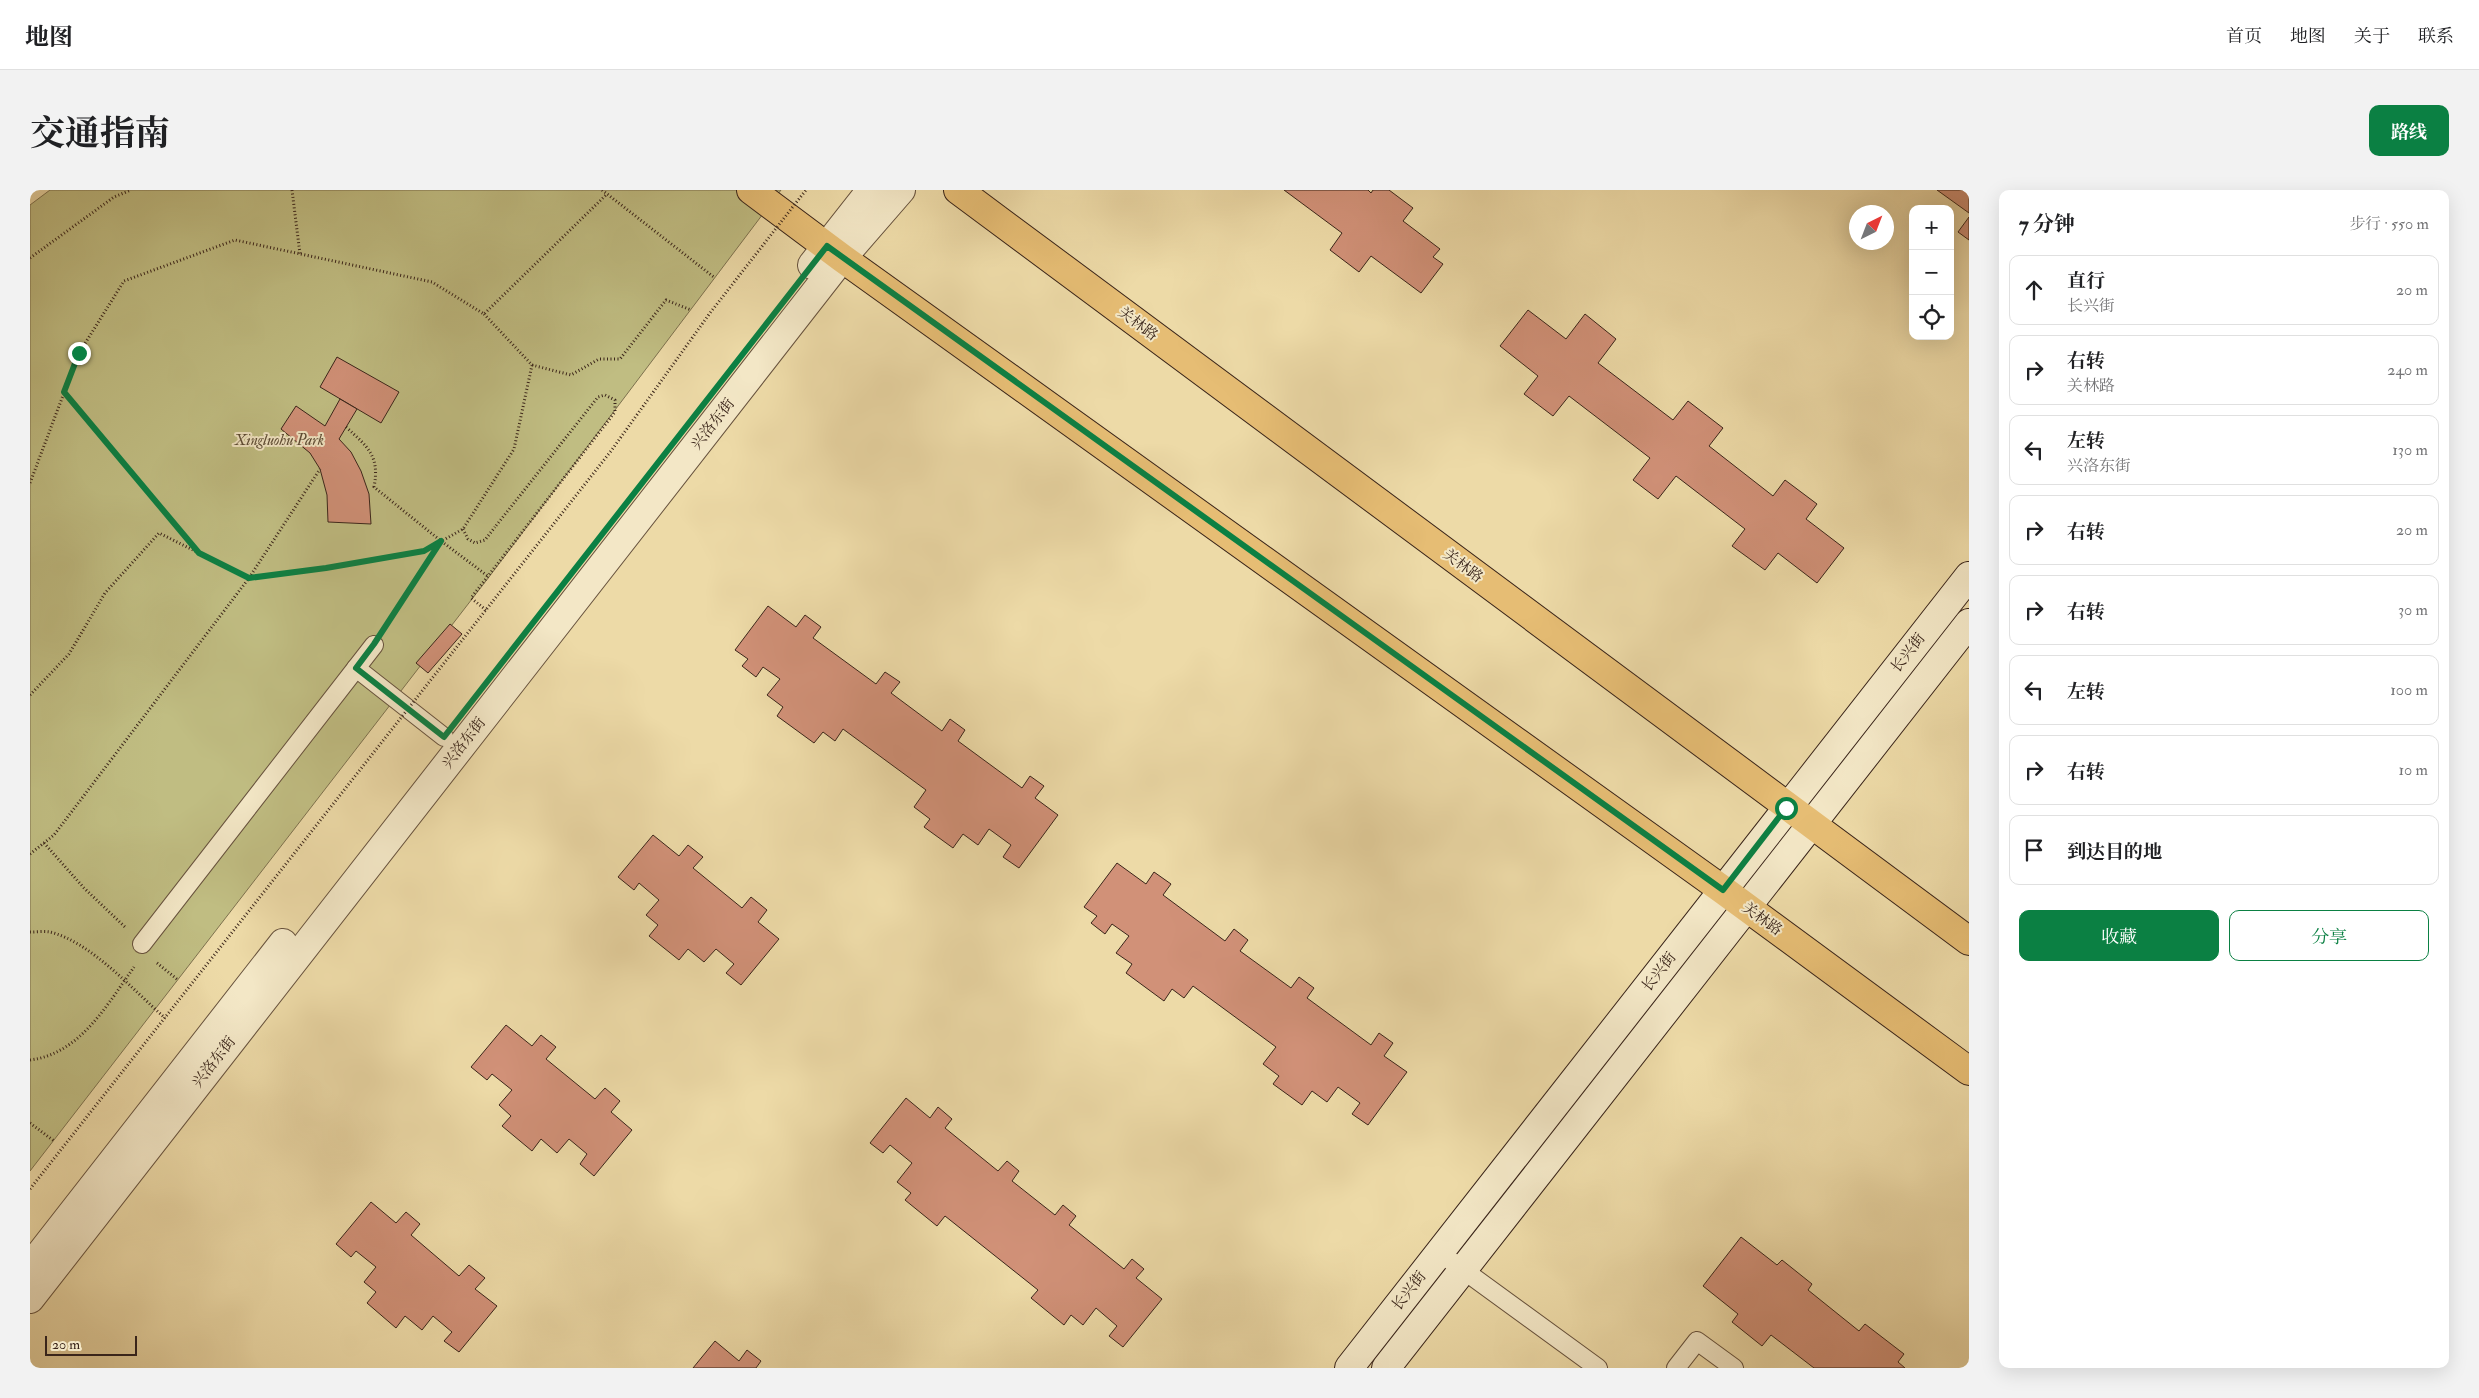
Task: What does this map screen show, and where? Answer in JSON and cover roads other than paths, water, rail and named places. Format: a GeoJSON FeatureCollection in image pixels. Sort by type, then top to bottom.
{"type":"FeatureCollection","features":[{"type":"Feature","properties":{"kind":"main road","name":"关林路"},"geometry":{"type":"LineString","coordinates":[[751,190],[834,252],[1723,890],[1969,1072]]}},
{"type":"Feature","properties":{"kind":"main road","name":"关林路"},"geometry":{"type":"LineString","coordinates":[[958,190],[1786,808],[1969,941]]}},
{"type":"Feature","properties":{"kind":"street","name":"兴洛东街"},"geometry":{"type":"LineString","coordinates":[[30,1299],[834,252],[871,190]]}},
{"type":"Feature","properties":{"kind":"street","name":"兴洛东街"},"geometry":{"type":"LineString","coordinates":[[30,1267],[444,737],[834,252],[901,190]]}},
{"type":"Feature","properties":{"kind":"street","name":"长兴街"},"geometry":{"type":"LineString","coordinates":[[1349,1368],[1969,576]]}},
{"type":"Feature","properties":{"kind":"street","name":"长兴街"},"geometry":{"type":"LineString","coordinates":[[1386,1368],[1457,1265],[1747,908],[1969,623]]}},
{"type":"Feature","properties":{"kind":"lane"},"geometry":{"type":"LineString","coordinates":[[142,944],[374,644]]}},
{"type":"Feature","properties":{"kind":"lane"},"geometry":{"type":"LineString","coordinates":[[356,668],[444,737]]}},
{"type":"Feature","properties":{"kind":"lane"},"geometry":{"type":"LineString","coordinates":[[1457,1265],[1598,1368]]}},
{"type":"Feature","properties":{"kind":"lane"},"geometry":{"type":"LineString","coordinates":[[1676,1368],[1697,1341],[1734,1368]]}},
{"type":"Feature","properties":{"kind":"park label","name":"Xingluohu Park"},"geometry":{"type":"Point","coordinates":[279,440]}}]}
